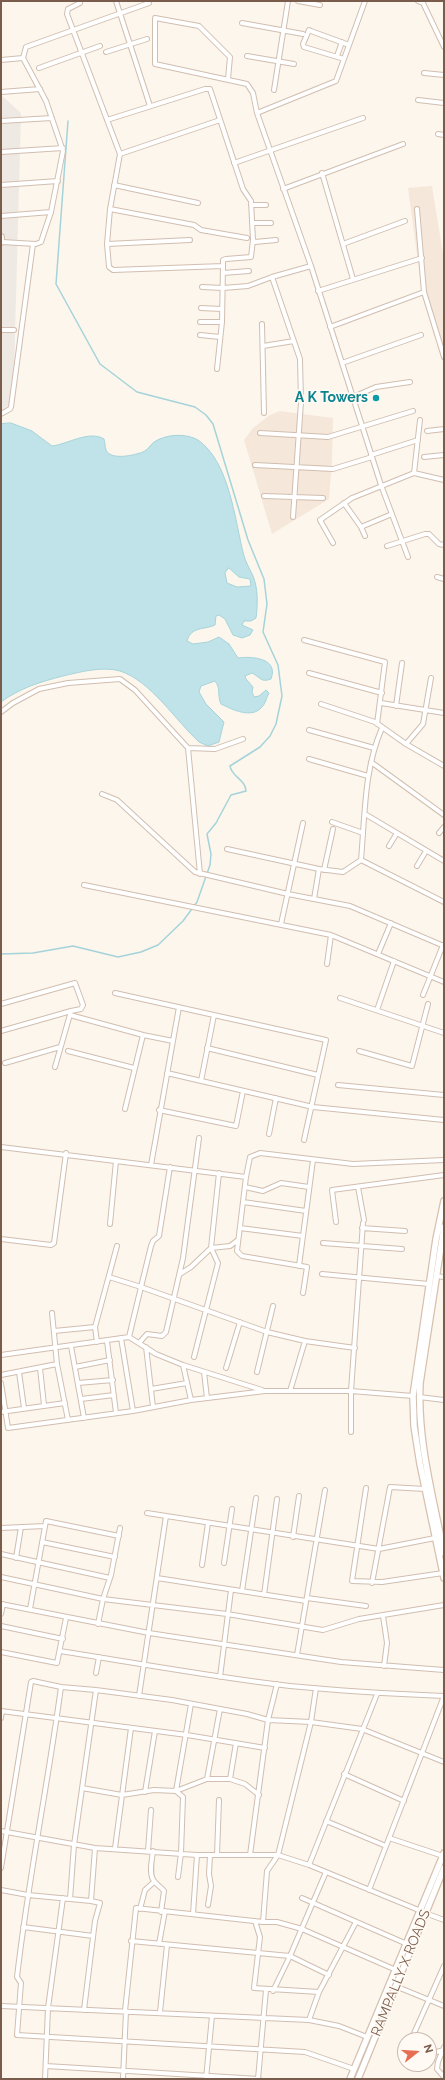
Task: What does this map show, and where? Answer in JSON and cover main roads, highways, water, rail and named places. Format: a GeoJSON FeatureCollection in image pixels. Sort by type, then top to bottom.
{"type":"FeatureCollection","features":[{"type":"Feature","properties":{"kind":"main road"},"geometry":{"type":"LineString","coordinates":[[443,1575],[425,1489],[414,1426],[429,1284],[444,1201]]}},
{"type":"Feature","properties":{"kind":"main road"},"geometry":{"type":"LineString","coordinates":[[444,1227],[443,1241],[416,1396],[419,1408],[423,1448],[444,1553]]}},
{"type":"Feature","properties":{"kind":"main road"},"geometry":{"type":"LineString","coordinates":[[350,2079],[407,1944],[423,1912],[444,1855]]}},
{"type":"Feature","properties":{"kind":"main road","name":"RAMPALLY X ROADS"},"geometry":{"type":"LineString","coordinates":[[358,2079],[423,1912],[444,1868]]}},
{"type":"Feature","properties":{"kind":"water"},"geometry":{"type":"Polygon","coordinates":[[[11,423],[32,431],[52,446],[78,438],[92,436],[98,437],[104,439],[106,450],[109,453],[118,456],[129,456],[143,452],[159,439],[176,435],[188,436],[198,440],[209,450],[224,477],[230,494],[244,556],[256,586],[257,613],[256,618],[251,621],[244,621],[242,625],[253,630],[250,635],[242,638],[233,635],[225,619],[219,615],[216,616],[215,625],[195,631],[189,636],[187,641],[193,644],[208,642],[219,637],[229,644],[238,658],[250,657],[263,660],[271,667],[272,672],[271,679],[268,680],[263,680],[252,673],[245,676],[253,687],[252,692],[254,697],[259,696],[266,690],[269,693],[265,702],[258,711],[248,713],[231,709],[221,704],[218,686],[215,681],[201,686],[199,692],[206,704],[224,722],[219,742],[208,746],[199,742],[153,692],[131,676],[120,671],[106,669],[70,674],[30,686],[1,702],[1,424],[11,423]],[[229,568],[225,573],[227,583],[237,587],[251,586],[250,579],[239,577],[229,568]]]}},
{"type":"Feature","properties":{"kind":"waterway"},"geometry":{"type":"LineString","coordinates":[[1,954],[33,953],[73,946],[118,957],[141,952],[158,945],[183,921],[197,902],[210,865],[211,854],[207,834],[216,823],[231,795],[246,791],[244,784],[233,773],[230,766],[260,747],[270,736],[276,724],[282,696],[278,665],[263,632],[267,604],[264,579],[248,540],[213,424],[206,415],[195,407],[137,392],[100,364],[56,284],[68,121]]}},
{"type":"Feature","properties":{"kind":"place","name":"A K Towers"},"geometry":{"type":"Point","coordinates":[376,398]}}]}
